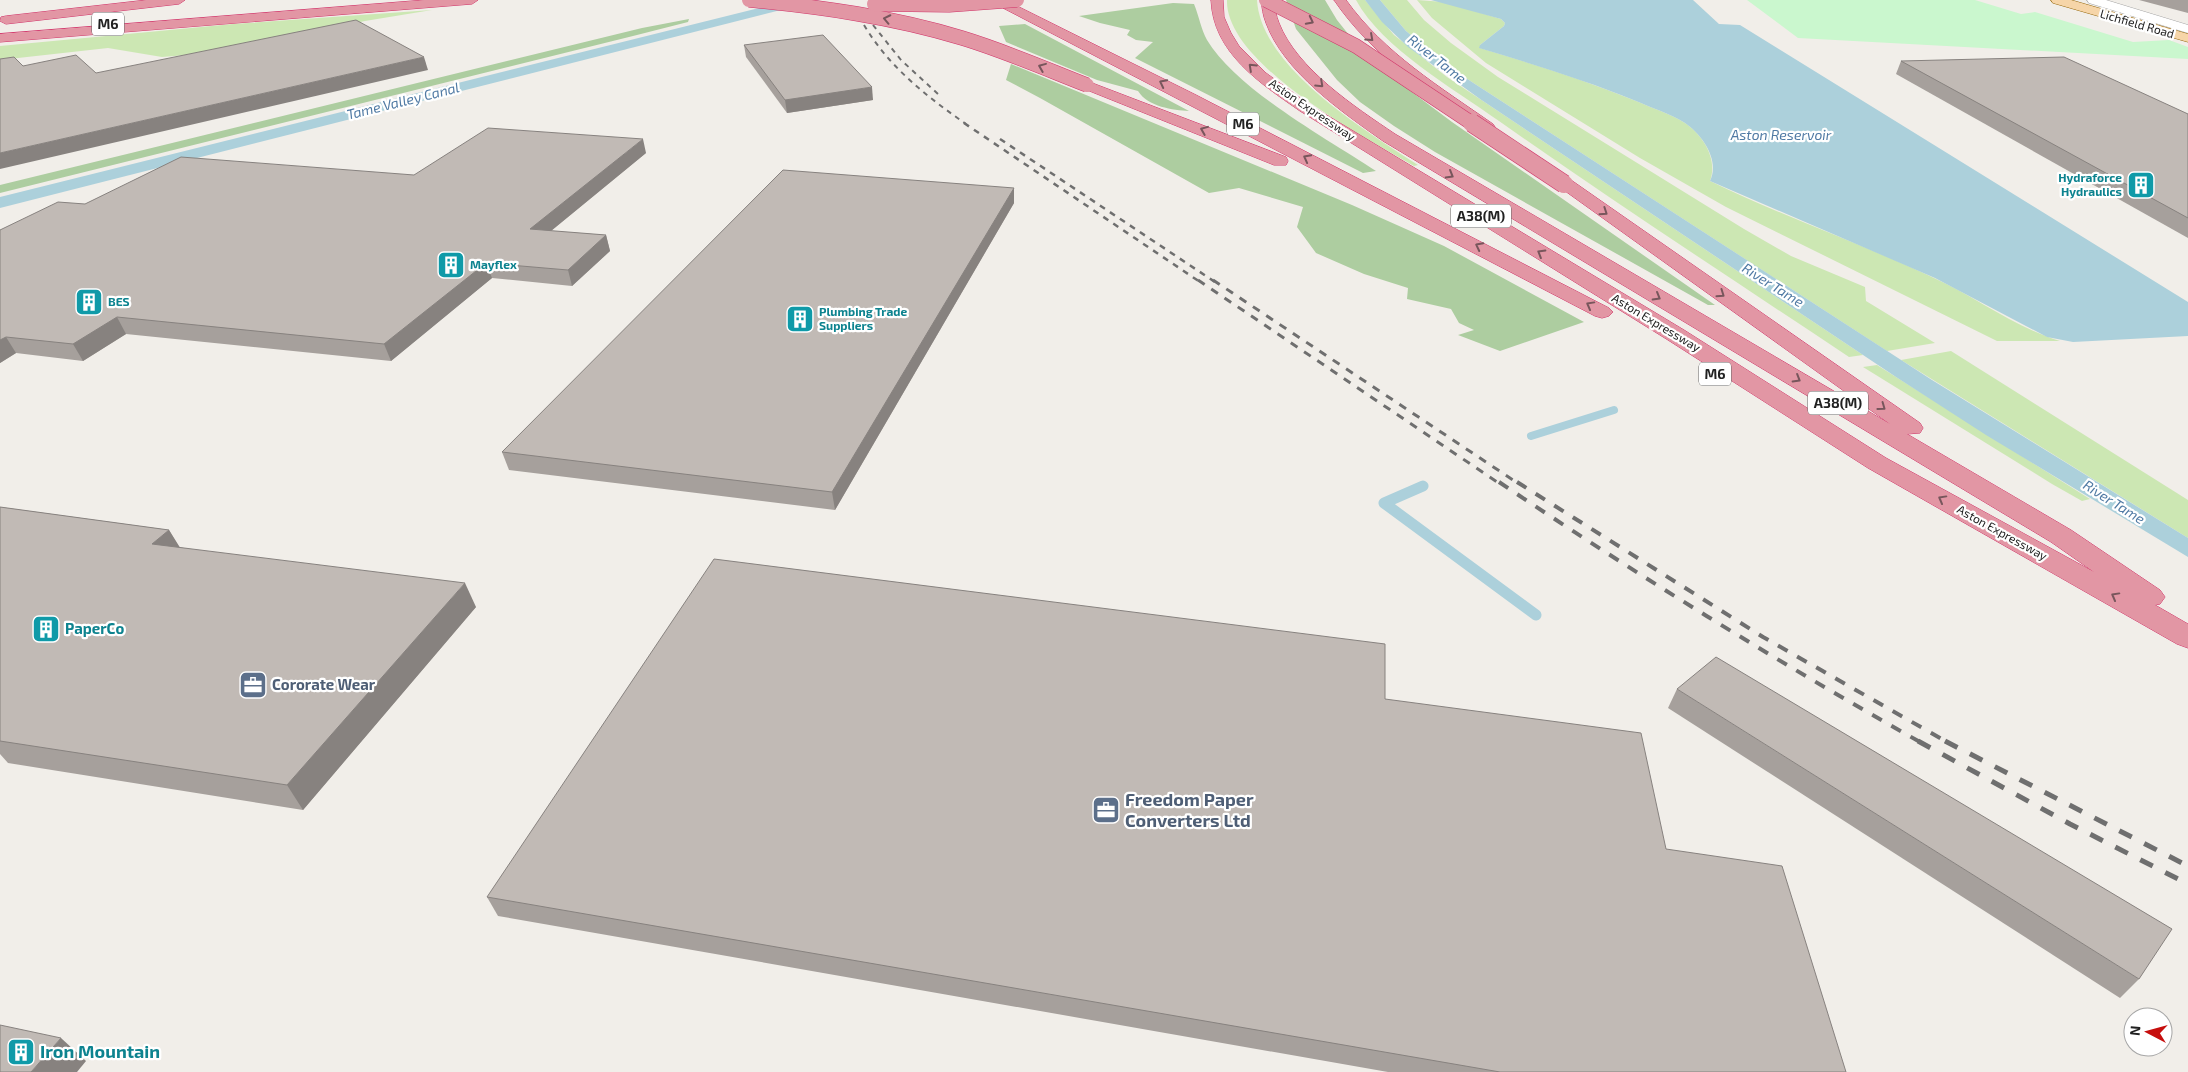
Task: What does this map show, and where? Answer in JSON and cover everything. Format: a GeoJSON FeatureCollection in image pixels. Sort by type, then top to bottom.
{"type":"FeatureCollection","features":[{"type":"Feature","properties":{"kind":"highway","name":"M6"},"geometry":{"type":"LineString","coordinates":[[0,20],[179,0]]}},
{"type":"Feature","properties":{"kind":"highway","name":"M6"},"geometry":{"type":"LineString","coordinates":[[0,37],[213,17],[364,0]]}},
{"type":"Feature","properties":{"kind":"highway","name":"M6"},"geometry":{"type":"LineString","coordinates":[[213,17],[472,0]]}},
{"type":"Feature","properties":{"kind":"highway","name":"M6"},"geometry":{"type":"LineString","coordinates":[[750,0],[834,10],[914,25],[988,46],[1168,116],[1444,228]]}},
{"type":"Feature","properties":{"kind":"highway","name":"M6"},"geometry":{"type":"LineString","coordinates":[[798,0],[916,5],[1012,2],[1042,22],[1553,284],[1878,463]]}},
{"type":"Feature","properties":{"kind":"highway","name":"Aston Expressway"},"geometry":{"type":"LineString","coordinates":[[1217,0],[1218,16],[1224,34],[1236,51],[1278,89],[1305,108],[1676,335],[1878,463],[2188,636]]}},
{"type":"Feature","properties":{"kind":"highway","name":"Aston Expressway"},"geometry":{"type":"LineString","coordinates":[[1266,0],[1273,23],[1283,42],[1300,63],[1355,113],[1408,150],[2061,536],[2188,623]]}},
{"type":"Feature","properties":{"kind":"highway","name":"A38(M)"},"geometry":{"type":"LineString","coordinates":[[1266,0],[1305,18],[1356,46],[1564,184]]}},
{"type":"Feature","properties":{"kind":"highway","name":"A38(M)"},"geometry":{"type":"LineString","coordinates":[[1340,0],[1348,14],[1364,32],[1400,63],[1564,184],[1824,366],[2061,536]]}},
{"type":"Feature","properties":{"kind":"highway","name":"M6"},"geometry":{"type":"LineString","coordinates":[[0,26],[192,8]]}},
{"type":"Feature","properties":{"kind":"main road","name":"Lichfield Road"},"geometry":{"type":"LineString","coordinates":[[2057,0],[2188,38]]}},
{"type":"Feature","properties":{"kind":"main road","name":"Lichfield Road"},"geometry":{"type":"LineString","coordinates":[[2093,0],[2188,24]]}},
{"type":"Feature","properties":{"kind":"street"},"geometry":{"type":"LineString","coordinates":[[2093,0],[2188,30]]}},
{"type":"Feature","properties":{"kind":"green space"},"geometry":{"type":"Polygon","coordinates":[[[1227,0],[1257,0],[1263,25],[1277,50],[1296,73],[1345,116],[1418,165],[1414,166],[1332,118],[1272,73],[1248,49],[1232,24],[1227,0]]]}},
{"type":"Feature","properties":{"kind":"green space"},"geometry":{"type":"Polygon","coordinates":[[[1286,0],[1325,0],[1337,20],[1369,60],[1452,122],[1715,305],[1708,305],[1435,152],[1360,102],[1337,80],[1296,29],[1286,0]]]}},
{"type":"Feature","properties":{"kind":"green space"},"geometry":{"type":"Polygon","coordinates":[[[1356,0],[1365,0],[1394,35],[1447,77],[1863,355],[1849,357],[1629,211],[1441,81],[1383,35],[1356,0]]]}},
{"type":"Feature","properties":{"kind":"green space"},"geometry":{"type":"Polygon","coordinates":[[[1380,0],[1407,0],[1424,20],[1451,43],[1498,77],[1791,256],[1865,287],[1866,301],[1935,343],[1887,351],[1458,73],[1406,31],[1380,0]]]}},
{"type":"Feature","properties":{"kind":"green space"},"geometry":{"type":"Polygon","coordinates":[[[1417,0],[1444,2],[1501,19],[1505,23],[1504,26],[1480,45],[1480,48],[1598,86],[1661,111],[1685,123],[1692,128],[1708,149],[1712,165],[1710,181],[1906,265],[1950,286],[2028,328],[2060,341],[1997,341],[1726,207],[1640,158],[1486,63],[1432,18],[1417,0]]]}},
{"type":"Feature","properties":{"kind":"green space"},"geometry":{"type":"Polygon","coordinates":[[[1747,0],[1975,0],[2021,14],[2035,12],[2133,42],[2169,40],[2188,47],[2188,59],[1798,38],[1747,0]]]}},
{"type":"Feature","properties":{"kind":"green space"},"geometry":{"type":"Polygon","coordinates":[[[1173,3],[1194,4],[1207,40],[1239,77],[1260,95],[1376,171],[1363,173],[1135,58],[1153,42],[1136,40],[1127,35],[1130,30],[1079,16],[1173,3]]]}},
{"type":"Feature","properties":{"kind":"green space"},"geometry":{"type":"Polygon","coordinates":[[[432,10],[365,21],[211,53],[162,57],[108,48],[0,60],[0,46],[233,24],[432,10]]]}},
{"type":"Feature","properties":{"kind":"green space"},"geometry":{"type":"Polygon","coordinates":[[[689,19],[688,22],[633,36],[0,193],[0,185],[642,28],[689,19]]]}},
{"type":"Feature","properties":{"kind":"green space"},"geometry":{"type":"Polygon","coordinates":[[[1025,24],[1189,111],[1161,107],[1148,101],[1138,91],[1097,80],[1006,42],[999,26],[1025,24]]]}},
{"type":"Feature","properties":{"kind":"green space"},"geometry":{"type":"Polygon","coordinates":[[[1011,64],[1352,205],[1444,246],[1584,322],[1500,351],[1458,335],[1474,330],[1459,323],[1451,309],[1407,299],[1408,288],[1364,274],[1316,253],[1297,227],[1303,207],[1239,188],[1209,193],[1006,80],[1011,64]]]}},
{"type":"Feature","properties":{"kind":"green space"},"geometry":{"type":"Polygon","coordinates":[[[1951,351],[2188,500],[2188,538],[1901,360],[1951,351]]]}},
{"type":"Feature","properties":{"kind":"green space"},"geometry":{"type":"Polygon","coordinates":[[[1877,365],[2090,499],[2082,501],[2052,484],[1863,367],[1877,365]]]}},
{"type":"Feature","properties":{"kind":"water","name":"Tame Valley Canal"},"geometry":{"type":"Polygon","coordinates":[[[791,0],[820,0],[0,208],[0,197],[791,0]]]}},
{"type":"Feature","properties":{"kind":"water","name":"River Tame"},"geometry":{"type":"Polygon","coordinates":[[[1365,0],[1380,0],[1406,31],[1458,73],[1932,380],[2188,538],[2188,557],[1986,435],[1896,377],[1480,99],[1408,47],[1382,22],[1365,0]]]}},
{"type":"Feature","properties":{"kind":"water","name":"Aston Reservoir"},"geometry":{"type":"Polygon","coordinates":[[[1431,0],[1693,0],[1719,24],[1740,25],[2188,302],[2188,336],[2073,342],[2047,337],[1935,278],[1710,181],[1713,165],[1708,149],[1698,134],[1685,123],[1661,111],[1597,86],[1479,48],[1505,23],[1501,19],[1431,0]]]}},
{"type":"Feature","properties":{"kind":"building"},"geometry":{"type":"Polygon","coordinates":[[[356,20],[424,57],[0,153],[0,59],[14,57],[23,66],[76,55],[96,73],[356,20]]]}},
{"type":"Feature","properties":{"kind":"building"},"geometry":{"type":"Polygon","coordinates":[[[823,35],[872,87],[785,100],[744,45],[823,35]]]}},
{"type":"Feature","properties":{"kind":"building","name":"Hydraforce Hydraulics"},"geometry":{"type":"Polygon","coordinates":[[[2064,57],[2188,114],[2188,218],[1901,61],[2064,57]]]}},
{"type":"Feature","properties":{"kind":"building"},"geometry":{"type":"Polygon","coordinates":[[[488,128],[643,139],[530,229],[606,235],[568,270],[486,263],[384,344],[117,317],[73,344],[6,337],[0,340],[0,230],[58,202],[85,204],[181,157],[414,175],[488,128]]]}},
{"type":"Feature","properties":{"kind":"building","name":"Plumbing Trade Suppliers"},"geometry":{"type":"Polygon","coordinates":[[[783,170],[1014,188],[832,492],[502,452],[783,170]]]}},
{"type":"Feature","properties":{"kind":"building"},"geometry":{"type":"Polygon","coordinates":[[[0,507],[169,530],[152,544],[465,583],[287,785],[0,741],[0,507]]]}},
{"type":"Feature","properties":{"kind":"building","name":"Freedom Paper Converters Ltd"},"geometry":{"type":"Polygon","coordinates":[[[714,559],[1385,644],[1385,699],[1641,733],[1666,849],[1782,866],[1846,1072],[1500,1072],[487,897],[714,559]]]}},
{"type":"Feature","properties":{"kind":"building"},"geometry":{"type":"Polygon","coordinates":[[[1716,657],[2172,929],[2139,979],[1677,689],[1716,657]]]}},
{"type":"Feature","properties":{"kind":"building"},"geometry":{"type":"Polygon","coordinates":[[[0,1025],[61,1038],[31,1072],[0,1072],[0,1025]]]}},
{"type":"Feature","properties":{"kind":"waterway"},"geometry":{"type":"LineString","coordinates":[[1531,436],[1614,410]]}},
{"type":"Feature","properties":{"kind":"waterway"},"geometry":{"type":"LineString","coordinates":[[1423,486],[1384,503],[1536,615]]}},
{"type":"Feature","properties":{"kind":"railway"},"geometry":{"type":"LineString","coordinates":[[864,25],[885,54],[909,80],[966,124]]}},
{"type":"Feature","properties":{"kind":"railway"},"geometry":{"type":"LineString","coordinates":[[873,25],[901,60],[938,94]]}},
{"type":"Feature","properties":{"kind":"railway"},"geometry":{"type":"LineString","coordinates":[[964,123],[1200,282]]}},
{"type":"Feature","properties":{"kind":"railway"},"geometry":{"type":"LineString","coordinates":[[1000,139],[1215,282]]}},
{"type":"Feature","properties":{"kind":"railway"},"geometry":{"type":"LineString","coordinates":[[1198,280],[1500,484]]}},
{"type":"Feature","properties":{"kind":"railway"},"geometry":{"type":"LineString","coordinates":[[1213,280],[1519,484]]}},
{"type":"Feature","properties":{"kind":"railway"},"geometry":{"type":"LineString","coordinates":[[1499,482],[1707,616],[1920,742]]}},
{"type":"Feature","properties":{"kind":"railway"},"geometry":{"type":"LineString","coordinates":[[1517,482],[1763,637],[1947,742]]}},
{"type":"Feature","properties":{"kind":"railway"},"geometry":{"type":"LineString","coordinates":[[1918,741],[2070,824],[2188,884]]}},
{"type":"Feature","properties":{"kind":"railway"},"geometry":{"type":"LineString","coordinates":[[1945,741],[2188,866]]}},
{"type":"Feature","properties":{"kind":"place","name":"Hydraforce Hydraulics"},"geometry":{"type":"Point","coordinates":[2141,185]}},
{"type":"Feature","properties":{"kind":"place","name":"Mayflex"},"geometry":{"type":"Point","coordinates":[451,265]}},
{"type":"Feature","properties":{"kind":"place","name":"BES"},"geometry":{"type":"Point","coordinates":[89,302]}},
{"type":"Feature","properties":{"kind":"place","name":"Plumbing Trade Suppliers"},"geometry":{"type":"Point","coordinates":[800,319]}},
{"type":"Feature","properties":{"kind":"place","name":"PaperCo"},"geometry":{"type":"Point","coordinates":[46,629]}},
{"type":"Feature","properties":{"kind":"place","name":"Cororate Wear"},"geometry":{"type":"Point","coordinates":[253,685]}},
{"type":"Feature","properties":{"kind":"place","name":"Freedom Paper Converters Ltd"},"geometry":{"type":"Point","coordinates":[1106,810]}},
{"type":"Feature","properties":{"kind":"place","name":"Iron Mountain"},"geometry":{"type":"Point","coordinates":[21,1052]}}]}
